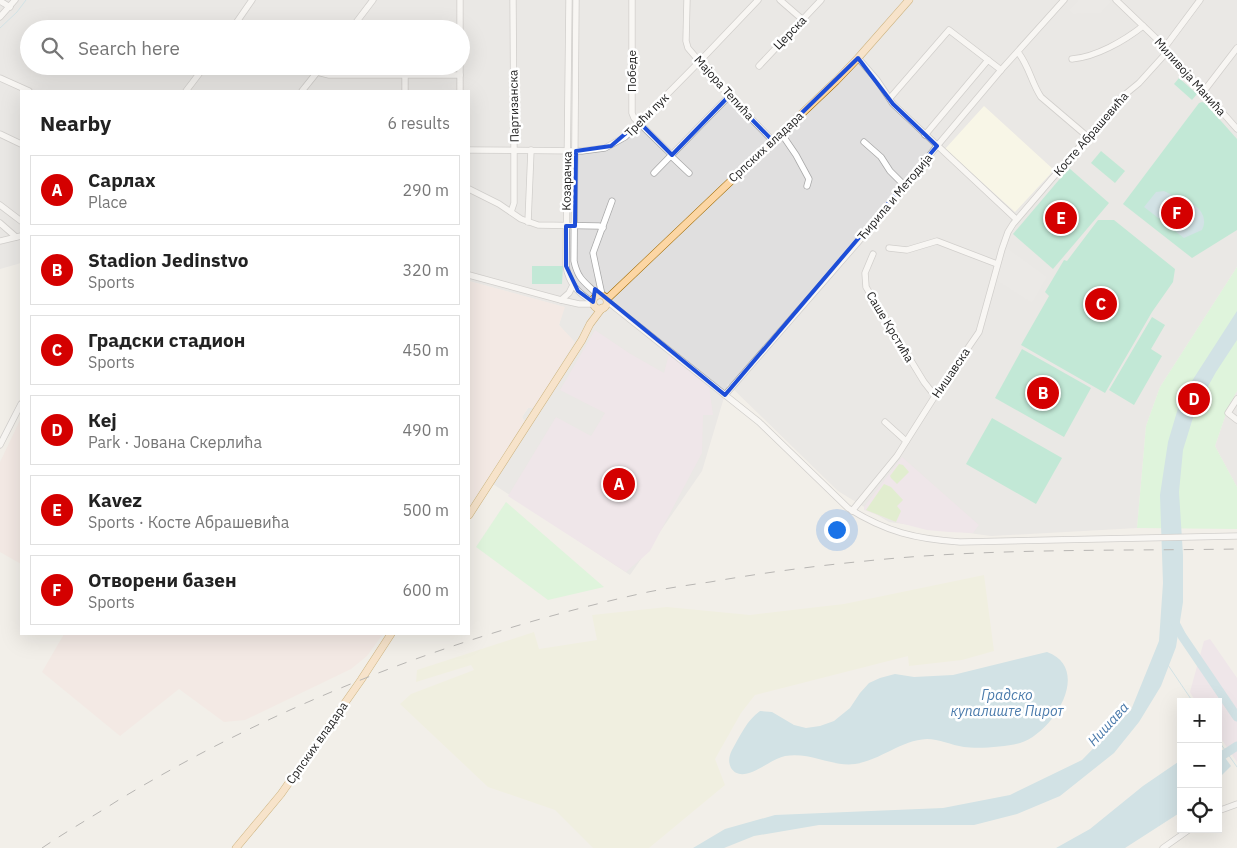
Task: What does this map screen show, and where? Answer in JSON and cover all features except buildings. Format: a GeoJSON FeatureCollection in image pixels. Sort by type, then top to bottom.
{"type":"FeatureCollection","features":[{"type":"Feature","properties":{"kind":"main road","name":"Српских владара"},"geometry":{"type":"LineString","coordinates":[[470,513],[582,340],[590,324],[592,311],[782,133],[858,58],[909,0]]}},
{"type":"Feature","properties":{"kind":"main road","name":"Српских владара"},"geometry":{"type":"LineString","coordinates":[[236,848],[281,794],[390,635]]}},
{"type":"Feature","properties":{"kind":"street"},"geometry":{"type":"LineString","coordinates":[[0,17],[14,0]]}},
{"type":"Feature","properties":{"kind":"street"},"geometry":{"type":"LineString","coordinates":[[238,20],[252,0]]}},
{"type":"Feature","properties":{"kind":"street"},"geometry":{"type":"LineString","coordinates":[[358,20],[373,0]]}},
{"type":"Feature","properties":{"kind":"street"},"geometry":{"type":"LineString","coordinates":[[460,0],[460,20]]}},
{"type":"Feature","properties":{"kind":"street","name":"Партизанска"},"geometry":{"type":"LineString","coordinates":[[510,212],[514,203],[513,0]]}},
{"type":"Feature","properties":{"kind":"street","name":"Козарачка"},"geometry":{"type":"LineString","coordinates":[[569,0],[566,266],[573,285]]}},
{"type":"Feature","properties":{"kind":"street","name":"Козарачка"},"geometry":{"type":"LineString","coordinates":[[576,0],[574,261],[577,273],[601,301]]}},
{"type":"Feature","properties":{"kind":"street","name":"Победе"},"geometry":{"type":"LineString","coordinates":[[632,0],[632,114],[689,173]]}},
{"type":"Feature","properties":{"kind":"street","name":"Мајора Тепића"},"geometry":{"type":"LineString","coordinates":[[687,0],[686,44],[729,96],[773,141]]}},
{"type":"Feature","properties":{"kind":"street","name":"Трећи пук"},"geometry":{"type":"LineString","coordinates":[[470,150],[576,151],[598,150],[611,146],[625,137],[758,0]]}},
{"type":"Feature","properties":{"kind":"street"},"geometry":{"type":"LineString","coordinates":[[780,0],[803,20]]}},
{"type":"Feature","properties":{"kind":"street","name":"Церска"},"geometry":{"type":"LineString","coordinates":[[759,66],[821,0]]}},
{"type":"Feature","properties":{"kind":"street","name":"Ћирила и Методија"},"geometry":{"type":"LineString","coordinates":[[725,395],[905,186],[1001,70],[1064,0]]}},
{"type":"Feature","properties":{"kind":"street","name":"Миливоја Манића"},"geometry":{"type":"LineString","coordinates":[[1116,0],[1166,49],[1237,129]]}},
{"type":"Feature","properties":{"kind":"street","name":"Косте Абрашевића"},"geometry":{"type":"LineString","coordinates":[[1016,219],[1122,97],[1139,83],[1166,49],[1200,0]]}},
{"type":"Feature","properties":{"kind":"street"},"geometry":{"type":"LineString","coordinates":[[0,1],[10,7]]}},
{"type":"Feature","properties":{"kind":"street"},"geometry":{"type":"LineString","coordinates":[[1072,59],[1086,58],[1096,54],[1143,26]]}},
{"type":"Feature","properties":{"kind":"street"},"geometry":{"type":"LineString","coordinates":[[890,98],[949,30],[1001,70]]}},
{"type":"Feature","properties":{"kind":"street"},"geometry":{"type":"LineString","coordinates":[[1204,91],[1237,48]]}},
{"type":"Feature","properties":{"kind":"street"},"geometry":{"type":"LineString","coordinates":[[569,50],[576,50]]}},
{"type":"Feature","properties":{"kind":"street"},"geometry":{"type":"LineString","coordinates":[[1018,52],[1029,69],[1036,90],[1041,97],[1088,137]]}},
{"type":"Feature","properties":{"kind":"street"},"geometry":{"type":"LineString","coordinates":[[858,58],[893,104],[1016,219]]}},
{"type":"Feature","properties":{"kind":"street"},"geometry":{"type":"LineString","coordinates":[[925,135],[988,60]]}},
{"type":"Feature","properties":{"kind":"street"},"geometry":{"type":"LineString","coordinates":[[187,90],[198,75]]}},
{"type":"Feature","properties":{"kind":"street"},"geometry":{"type":"LineString","coordinates":[[303,90],[315,75]]}},
{"type":"Feature","properties":{"kind":"street"},"geometry":{"type":"LineString","coordinates":[[329,75],[460,75],[460,90]]}},
{"type":"Feature","properties":{"kind":"street"},"geometry":{"type":"LineString","coordinates":[[405,75],[405,90]]}},
{"type":"Feature","properties":{"kind":"street"},"geometry":{"type":"LineString","coordinates":[[0,78],[27,90]]}},
{"type":"Feature","properties":{"kind":"street"},"geometry":{"type":"LineString","coordinates":[[654,173],[729,96]]}},
{"type":"Feature","properties":{"kind":"street"},"geometry":{"type":"LineString","coordinates":[[782,133],[809,179],[807,186]]}},
{"type":"Feature","properties":{"kind":"street"},"geometry":{"type":"LineString","coordinates":[[0,134],[20,142]]}},
{"type":"Feature","properties":{"kind":"street"},"geometry":{"type":"LineString","coordinates":[[864,142],[881,157],[890,171],[905,186]]}},
{"type":"Feature","properties":{"kind":"street"},"geometry":{"type":"LineString","coordinates":[[528,222],[531,150]]}},
{"type":"Feature","properties":{"kind":"street"},"geometry":{"type":"LineString","coordinates":[[470,190],[517,217],[542,226],[599,226],[603,228]]}},
{"type":"Feature","properties":{"kind":"street"},"geometry":{"type":"LineString","coordinates":[[601,301],[592,253],[612,202]]}},
{"type":"Feature","properties":{"kind":"street"},"geometry":{"type":"LineString","coordinates":[[0,205],[20,220]]}},
{"type":"Feature","properties":{"kind":"street","name":"Нишавска"},"geometry":{"type":"LineString","coordinates":[[852,511],[897,456],[979,332],[1008,232],[1016,219]]}},
{"type":"Feature","properties":{"kind":"street"},"geometry":{"type":"LineString","coordinates":[[0,223],[19,236]]}},
{"type":"Feature","properties":{"kind":"street"},"geometry":{"type":"LineString","coordinates":[[0,241],[19,236]]}},
{"type":"Feature","properties":{"kind":"street"},"geometry":{"type":"LineString","coordinates":[[889,248],[907,250],[937,242],[998,264]]}},
{"type":"Feature","properties":{"kind":"street","name":"Саше Крстића"},"geometry":{"type":"LineString","coordinates":[[873,254],[865,273],[868,291],[924,382],[935,396]]}},
{"type":"Feature","properties":{"kind":"street"},"geometry":{"type":"LineString","coordinates":[[470,275],[580,304],[601,301]]}},
{"type":"Feature","properties":{"kind":"street"},"geometry":{"type":"LineString","coordinates":[[561,300],[569,294],[573,285],[583,295],[601,301],[617,311],[759,422],[838,500],[852,511],[871,522],[906,535],[968,542],[1237,536]]}},
{"type":"Feature","properties":{"kind":"street"},"geometry":{"type":"LineString","coordinates":[[1237,399],[1228,413],[1237,420]]}},
{"type":"Feature","properties":{"kind":"street"},"geometry":{"type":"LineString","coordinates":[[0,445],[20,406]]}},
{"type":"Feature","properties":{"kind":"street"},"geometry":{"type":"LineString","coordinates":[[884,422],[906,441]]}},
{"type":"Feature","properties":{"kind":"street"},"geometry":{"type":"LineString","coordinates":[[1222,810],[1237,804]]}},
{"type":"Feature","properties":{"kind":"street"},"geometry":{"type":"LineString","coordinates":[[1163,848],[1184,833]]}},
{"type":"Feature","properties":{"kind":"highlighted area"},"geometry":{"type":"Polygon","coordinates":[[[858,58],[893,104],[937,146],[725,395],[595,289],[593,302],[578,291],[566,266],[566,226],[575,226],[576,151],[611,146],[639,122],[672,155],[729,96],[773,141],[858,58]]]}},
{"type":"Feature","properties":{"kind":"shaded area"},"geometry":{"type":"Polygon","coordinates":[[[0,0],[1237,0],[1237,267],[1160,387],[1146,426],[1137,528],[991,536],[889,522],[838,491],[728,384],[702,471],[630,575],[487,480],[525,422],[522,417],[574,342],[559,325],[564,307],[470,281],[470,90],[20,90],[20,263],[0,269],[0,0]]]}},
{"type":"Feature","properties":{"kind":"shaded area"},"geometry":{"type":"Polygon","coordinates":[[[1078,0],[1109,0],[1111,2],[1101,13],[1073,14],[1069,10],[1078,0]]]}},
{"type":"Feature","properties":{"kind":"shaded area"},"geometry":{"type":"Polygon","coordinates":[[[984,106],[1054,170],[1015,212],[945,149],[984,106]]]}},
{"type":"Feature","properties":{"kind":"shaded area"},"geometry":{"type":"Polygon","coordinates":[[[1007,248],[1047,277],[1032,303],[996,280],[1007,248]]]}},
{"type":"Feature","properties":{"kind":"shaded area"},"geometry":{"type":"Polygon","coordinates":[[[470,281],[565,307],[559,325],[575,342],[534,408],[528,408],[522,417],[525,422],[470,505],[470,281]]]}},
{"type":"Feature","properties":{"kind":"shaded area"},"geometry":{"type":"Polygon","coordinates":[[[595,330],[629,353],[664,373],[669,354],[709,385],[713,415],[703,415],[702,453],[650,551],[626,572],[508,496],[556,417],[591,436],[605,413],[560,390],[595,330]]]}},
{"type":"Feature","properties":{"kind":"shaded area"},"geometry":{"type":"Polygon","coordinates":[[[1237,391],[1237,487],[1215,446],[1228,408],[1237,391]]]}},
{"type":"Feature","properties":{"kind":"shaded area"},"geometry":{"type":"Polygon","coordinates":[[[20,420],[20,563],[0,552],[0,462],[20,420]]]}},
{"type":"Feature","properties":{"kind":"shaded area"},"geometry":{"type":"Polygon","coordinates":[[[902,457],[979,525],[973,533],[927,530],[896,522],[864,510],[864,507],[902,457]]]}},
{"type":"Feature","properties":{"kind":"shaded area"},"geometry":{"type":"Polygon","coordinates":[[[984,575],[994,651],[962,660],[909,666],[908,656],[755,695],[741,713],[715,759],[725,785],[649,848],[593,848],[555,810],[488,787],[400,704],[411,694],[474,670],[471,665],[416,682],[417,670],[534,632],[539,649],[597,640],[592,615],[667,607],[750,615],[844,604],[984,575]]]}},
{"type":"Feature","properties":{"kind":"shaded area"},"geometry":{"type":"Polygon","coordinates":[[[63,635],[382,635],[367,656],[351,669],[245,720],[224,722],[179,689],[120,736],[42,672],[63,635]]]}},
{"type":"Feature","properties":{"kind":"shaded area"},"geometry":{"type":"Polygon","coordinates":[[[1210,639],[1237,678],[1237,762],[1222,740],[1222,698],[1194,698],[1190,692],[1204,641],[1210,639]]]}},
{"type":"Feature","properties":{"kind":"green space"},"geometry":{"type":"Polygon","coordinates":[[[1179,78],[1197,94],[1192,100],[1174,84],[1179,78]]]}},
{"type":"Feature","properties":{"kind":"green space"},"geometry":{"type":"Polygon","coordinates":[[[1202,102],[1237,139],[1237,230],[1192,258],[1123,204],[1199,103],[1202,102]]]}},
{"type":"Feature","properties":{"kind":"green space"},"geometry":{"type":"Polygon","coordinates":[[[1101,151],[1125,171],[1115,183],[1091,163],[1101,151]]]}},
{"type":"Feature","properties":{"kind":"green space"},"geometry":{"type":"Polygon","coordinates":[[[1069,168],[1109,203],[1053,269],[1013,234],[1069,168]]]}},
{"type":"Feature","properties":{"kind":"green space"},"geometry":{"type":"Polygon","coordinates":[[[1098,220],[1114,220],[1175,269],[1173,282],[1152,312],[1105,393],[1021,345],[1049,296],[1045,292],[1064,260],[1067,261],[1098,220]]]}},
{"type":"Feature","properties":{"kind":"green space"},"geometry":{"type":"Polygon","coordinates":[[[532,266],[563,266],[562,284],[532,284],[532,266]]]}},
{"type":"Feature","properties":{"kind":"green space"},"geometry":{"type":"Polygon","coordinates":[[[1237,267],[1237,391],[1228,408],[1215,446],[1237,487],[1237,529],[1137,528],[1146,426],[1160,387],[1237,267]]]}},
{"type":"Feature","properties":{"kind":"green space"},"geometry":{"type":"Polygon","coordinates":[[[1152,317],[1165,325],[1151,349],[1162,356],[1134,405],[1109,390],[1152,317]]]}},
{"type":"Feature","properties":{"kind":"green space"},"geometry":{"type":"Polygon","coordinates":[[[1022,349],[1091,388],[1064,437],[995,398],[1022,349]]]}},
{"type":"Feature","properties":{"kind":"green space"},"geometry":{"type":"Polygon","coordinates":[[[992,418],[1062,458],[1036,504],[966,464],[992,418]]]}},
{"type":"Feature","properties":{"kind":"green space"},"geometry":{"type":"Polygon","coordinates":[[[899,464],[903,465],[909,472],[897,484],[890,476],[899,464]]]}},
{"type":"Feature","properties":{"kind":"green space"},"geometry":{"type":"Polygon","coordinates":[[[884,484],[891,487],[903,500],[897,506],[901,511],[896,522],[866,510],[884,484]]]}},
{"type":"Feature","properties":{"kind":"green space"},"geometry":{"type":"Polygon","coordinates":[[[506,502],[604,587],[548,600],[476,547],[506,502]]]}},
{"type":"Feature","properties":{"kind":"water"},"geometry":{"type":"Polygon","coordinates":[[[1164,191],[1170,194],[1176,202],[1189,203],[1200,210],[1204,218],[1202,230],[1184,238],[1144,207],[1156,192],[1164,191]]]}},
{"type":"Feature","properties":{"kind":"water"},"geometry":{"type":"Polygon","coordinates":[[[1237,311],[1237,340],[1196,408],[1183,450],[1179,492],[1183,555],[1183,602],[1176,647],[1161,686],[1139,722],[1114,753],[1060,796],[1017,814],[974,825],[819,825],[754,836],[724,848],[693,848],[725,829],[775,815],[943,808],[1010,795],[1082,760],[1131,710],[1159,641],[1163,583],[1160,495],[1168,442],[1181,398],[1237,311]]]}},
{"type":"Feature","properties":{"kind":"water","name":"Градско купалиште Пирот"},"geometry":{"type":"Polygon","coordinates":[[[1047,652],[1060,660],[1067,672],[1067,686],[1063,700],[1045,727],[1033,737],[1020,743],[1000,747],[970,748],[927,739],[908,743],[874,759],[855,764],[838,763],[795,755],[779,758],[749,773],[736,773],[730,766],[729,759],[732,750],[748,724],[760,711],[772,712],[794,725],[806,728],[820,726],[834,721],[850,708],[869,683],[880,678],[895,674],[914,677],[953,675],[1047,652]]]}},
{"type":"Feature","properties":{"kind":"water"},"geometry":{"type":"Polygon","coordinates":[[[1222,754],[1231,766],[1222,775],[1222,754]]]}},
{"type":"Feature","properties":{"kind":"water"},"geometry":{"type":"Polygon","coordinates":[[[1177,763],[1177,815],[1125,848],[1056,848],[1090,829],[1143,786],[1177,763]]]}},
{"type":"Feature","properties":{"kind":"waterway"},"geometry":{"type":"LineString","coordinates":[[0,28],[17,12],[26,0]]}},
{"type":"Feature","properties":{"kind":"waterway"},"geometry":{"type":"LineString","coordinates":[[1174,621],[1182,636],[1237,717]]}},
{"type":"Feature","properties":{"kind":"waterway"},"geometry":{"type":"LineString","coordinates":[[1168,665],[1190,698]]}},
{"type":"Feature","properties":{"kind":"waterway"},"geometry":{"type":"LineString","coordinates":[[1220,743],[1237,767]]}},
{"type":"Feature","properties":{"kind":"waterway"},"geometry":{"type":"LineString","coordinates":[[1223,755],[1237,746]]}},
{"type":"Feature","properties":{"kind":"railway"},"geometry":{"type":"LineString","coordinates":[[42,848],[179,765],[243,732],[308,702],[441,650],[509,628],[578,609],[671,588],[788,570],[866,561],[1005,552],[1237,549]]}},
{"type":"Feature","properties":{"kind":"place","name":"Отворени базен"},"geometry":{"type":"Point","coordinates":[1177,213]}},
{"type":"Feature","properties":{"kind":"place","name":"Kavez"},"geometry":{"type":"Point","coordinates":[1061,218]}},
{"type":"Feature","properties":{"kind":"place","name":"Градски стадион"},"geometry":{"type":"Point","coordinates":[1101,304]}},
{"type":"Feature","properties":{"kind":"place","name":"Stadion Jedinstvo"},"geometry":{"type":"Point","coordinates":[1043,393]}},
{"type":"Feature","properties":{"kind":"place","name":"Кеј"},"geometry":{"type":"Point","coordinates":[1194,399]}},
{"type":"Feature","properties":{"kind":"place","name":"Сарлах"},"geometry":{"type":"Point","coordinates":[619,484]}},
{"type":"Feature","properties":{"kind":"water label","name":"Нишава"},"geometry":{"type":"Point","coordinates":[1108,724]}}]}
